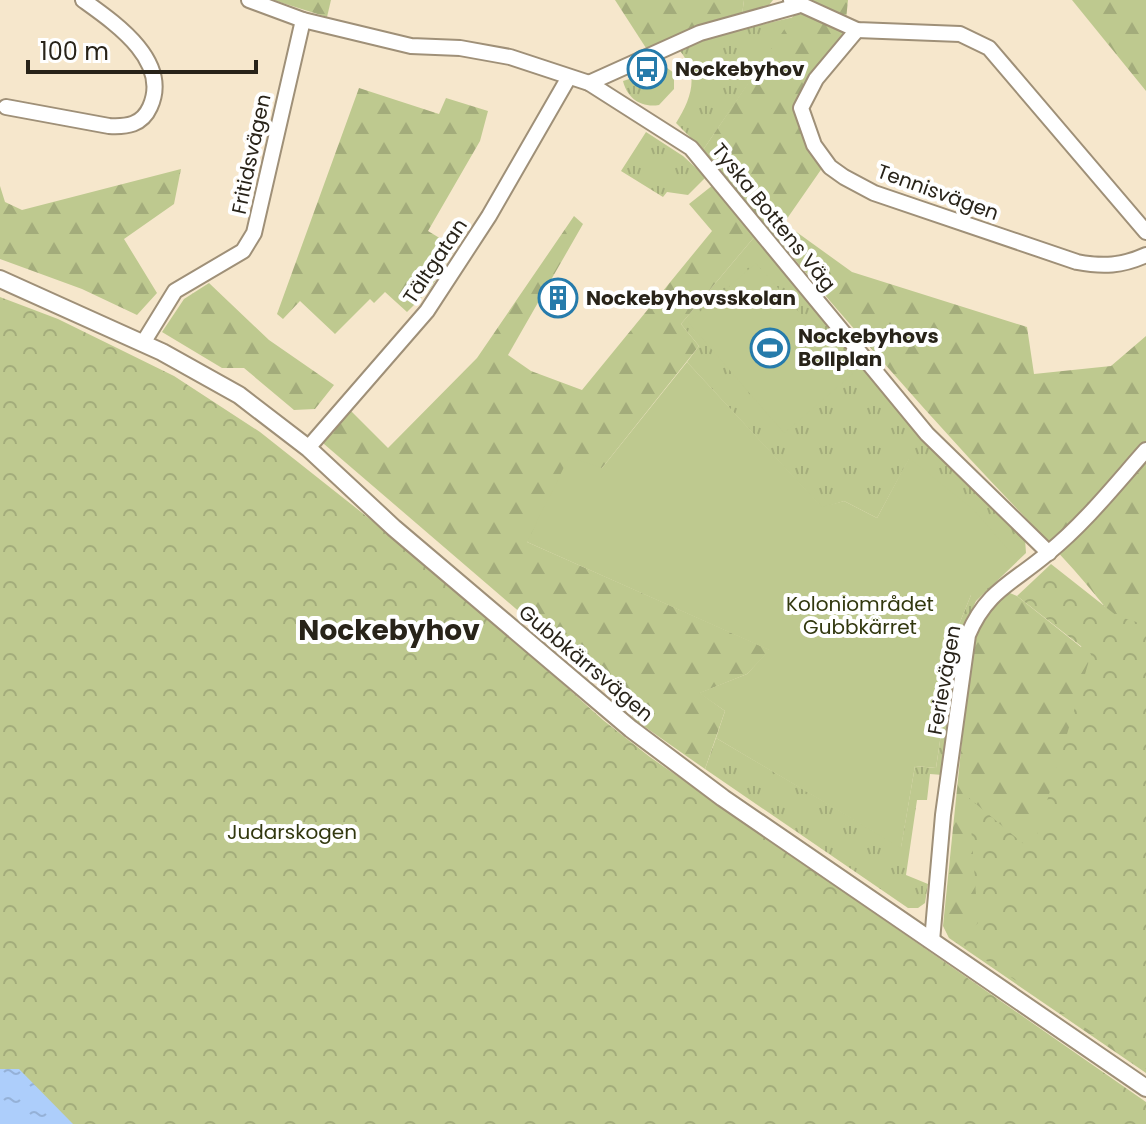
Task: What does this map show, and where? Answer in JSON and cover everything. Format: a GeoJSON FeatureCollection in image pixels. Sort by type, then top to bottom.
{"type":"FeatureCollection","features":[{"type":"Feature","properties":{"kind":"street"},"geometry":{"type":"LineString","coordinates":[[6,107],[117,127],[126,127],[146,117],[154,98],[154,85],[139,47],[123,30],[83,0]]}},
{"type":"Feature","properties":{"kind":"street","name":"Tyska Bottens Väg"},"geometry":{"type":"LineString","coordinates":[[249,0],[303,20],[411,46],[460,48],[510,57],[589,83],[691,148],[927,434],[1049,553]]}},
{"type":"Feature","properties":{"kind":"street"},"geometry":{"type":"LineString","coordinates":[[589,83],[700,33],[794,3],[857,30],[960,34],[989,48],[1146,232]]}},
{"type":"Feature","properties":{"kind":"street","name":"Fritidsvägen"},"geometry":{"type":"LineString","coordinates":[[143,343],[175,291],[243,251],[254,233],[303,20]]}},
{"type":"Feature","properties":{"kind":"street","name":"Tennisvägen"},"geometry":{"type":"LineString","coordinates":[[857,30],[816,79],[801,108],[814,145],[830,167],[874,193],[1077,262],[1100,267],[1128,263],[1146,255]]}},
{"type":"Feature","properties":{"kind":"street","name":"Tältgatan"},"geometry":{"type":"LineString","coordinates":[[308,448],[427,311],[489,216],[569,77]]}},
{"type":"Feature","properties":{"kind":"street","name":"Gubbkärrsvägen"},"geometry":{"type":"LineString","coordinates":[[0,279],[143,343],[239,395],[308,448],[394,528],[631,729],[723,798],[1146,1088]]}},
{"type":"Feature","properties":{"kind":"street","name":"Ferievägen"},"geometry":{"type":"LineString","coordinates":[[932,941],[943,815],[968,635],[978,611],[996,590],[1049,553],[1108,495],[1146,450]]}},
{"type":"Feature","properties":{"kind":"green space"},"geometry":{"type":"Polygon","coordinates":[[[273,0],[331,0],[327,17],[273,0]]]}},
{"type":"Feature","properties":{"kind":"green space"},"geometry":{"type":"Polygon","coordinates":[[[615,0],[744,0],[742,15],[646,48],[615,0]]]}},
{"type":"Feature","properties":{"kind":"green space"},"geometry":{"type":"Polygon","coordinates":[[[744,0],[773,0],[766,9],[742,15],[744,0]]]}},
{"type":"Feature","properties":{"kind":"green space"},"geometry":{"type":"Polygon","coordinates":[[[804,0],[848,0],[846,20],[856,22],[802,108],[827,161],[784,223],[852,272],[1027,327],[1034,374],[1111,366],[1146,336],[1146,1073],[949,938],[943,926],[972,642],[990,606],[1005,591],[1017,596],[1081,647],[1106,608],[902,383],[703,150],[804,0]]]}},
{"type":"Feature","properties":{"kind":"green space"},"geometry":{"type":"Polygon","coordinates":[[[1072,0],[1146,0],[1146,91],[1072,0]]]}},
{"type":"Feature","properties":{"kind":"green space"},"geometry":{"type":"Polygon","coordinates":[[[794,17],[703,150],[676,123],[691,87],[690,69],[680,51],[704,38],[794,17]]]}},
{"type":"Feature","properties":{"kind":"green space"},"geometry":{"type":"Polygon","coordinates":[[[659,62],[674,73],[674,89],[659,105],[641,103],[628,92],[623,81],[654,71],[653,67],[659,62]]]}},
{"type":"Feature","properties":{"kind":"green space"},"geometry":{"type":"Polygon","coordinates":[[[359,88],[439,114],[446,98],[488,111],[480,141],[428,231],[456,248],[430,289],[407,312],[385,292],[374,303],[370,299],[335,334],[300,301],[283,319],[277,314],[359,88]]]}},
{"type":"Feature","properties":{"kind":"green space"},"geometry":{"type":"Polygon","coordinates":[[[646,132],[683,156],[706,177],[688,195],[667,192],[663,197],[621,171],[646,132]]]}},
{"type":"Feature","properties":{"kind":"green space"},"geometry":{"type":"Polygon","coordinates":[[[181,169],[174,204],[124,239],[157,293],[137,315],[82,289],[0,259],[0,186],[5,202],[22,210],[181,169]]]}},
{"type":"Feature","properties":{"kind":"green space"},"geometry":{"type":"Polygon","coordinates":[[[713,185],[756,235],[681,324],[699,346],[602,468],[527,542],[770,650],[747,674],[700,693],[725,711],[705,769],[635,720],[621,699],[324,444],[324,435],[350,410],[388,448],[477,358],[574,216],[583,224],[508,355],[531,371],[582,390],[712,231],[689,204],[713,185]]]}},
{"type":"Feature","properties":{"kind":"green space"},"geometry":{"type":"Polygon","coordinates":[[[756,235],[1025,539],[1026,553],[976,601],[961,635],[943,775],[930,774],[927,800],[917,800],[906,875],[928,884],[925,903],[918,908],[908,908],[705,769],[716,738],[901,847],[915,766],[936,768],[956,632],[971,595],[909,459],[877,518],[844,501],[822,508],[687,362],[699,346],[681,324],[756,235]]]}},
{"type":"Feature","properties":{"kind":"green space","name":"Nockebyhovs Bollplan"},"geometry":{"type":"Polygon","coordinates":[[[756,263],[853,374],[784,433],[688,322],[756,263]]]}},
{"type":"Feature","properties":{"kind":"green space"},"geometry":{"type":"Polygon","coordinates":[[[209,283],[269,340],[334,385],[315,409],[294,410],[244,368],[222,368],[162,332],[184,299],[209,283]]]}},
{"type":"Feature","properties":{"kind":"green space","name":"Judarskogen"},"geometry":{"type":"Polygon","coordinates":[[[0,297],[58,319],[174,376],[260,432],[452,584],[603,720],[650,757],[1146,1102],[1146,1124],[0,1124],[0,297]]]}},
{"type":"Feature","properties":{"kind":"green space","name":"Koloniområdet Gubbkärret"},"geometry":{"type":"Polygon","coordinates":[[[687,362],[822,507],[844,501],[877,518],[909,458],[974,510],[1012,554],[971,595],[956,632],[936,768],[915,766],[901,848],[716,738],[725,711],[699,693],[747,674],[769,650],[527,542],[569,457],[602,468],[687,362]]]}},
{"type":"Feature","properties":{"kind":"green space"},"geometry":{"type":"Polygon","coordinates":[[[1051,564],[1117,616],[1146,625],[1146,1069],[959,942],[978,923],[969,798],[1032,851],[1091,654],[1017,596],[1051,564]]]}},
{"type":"Feature","properties":{"kind":"water"},"geometry":{"type":"Polygon","coordinates":[[[0,1069],[19,1069],[73,1124],[0,1124],[0,1069]]]}},
{"type":"Feature","properties":{"kind":"place","name":"Nockebyhov"},"geometry":{"type":"Point","coordinates":[647,69]}},
{"type":"Feature","properties":{"kind":"place","name":"Nockebyhovsskolan"},"geometry":{"type":"Point","coordinates":[558,298]}},
{"type":"Feature","properties":{"kind":"place","name":"Nockebyhovs Bollplan"},"geometry":{"type":"Point","coordinates":[770,348]}},
{"type":"Feature","properties":{"kind":"district","name":"Nockebyhov"},"geometry":{"type":"Point","coordinates":[389,630]}}]}
